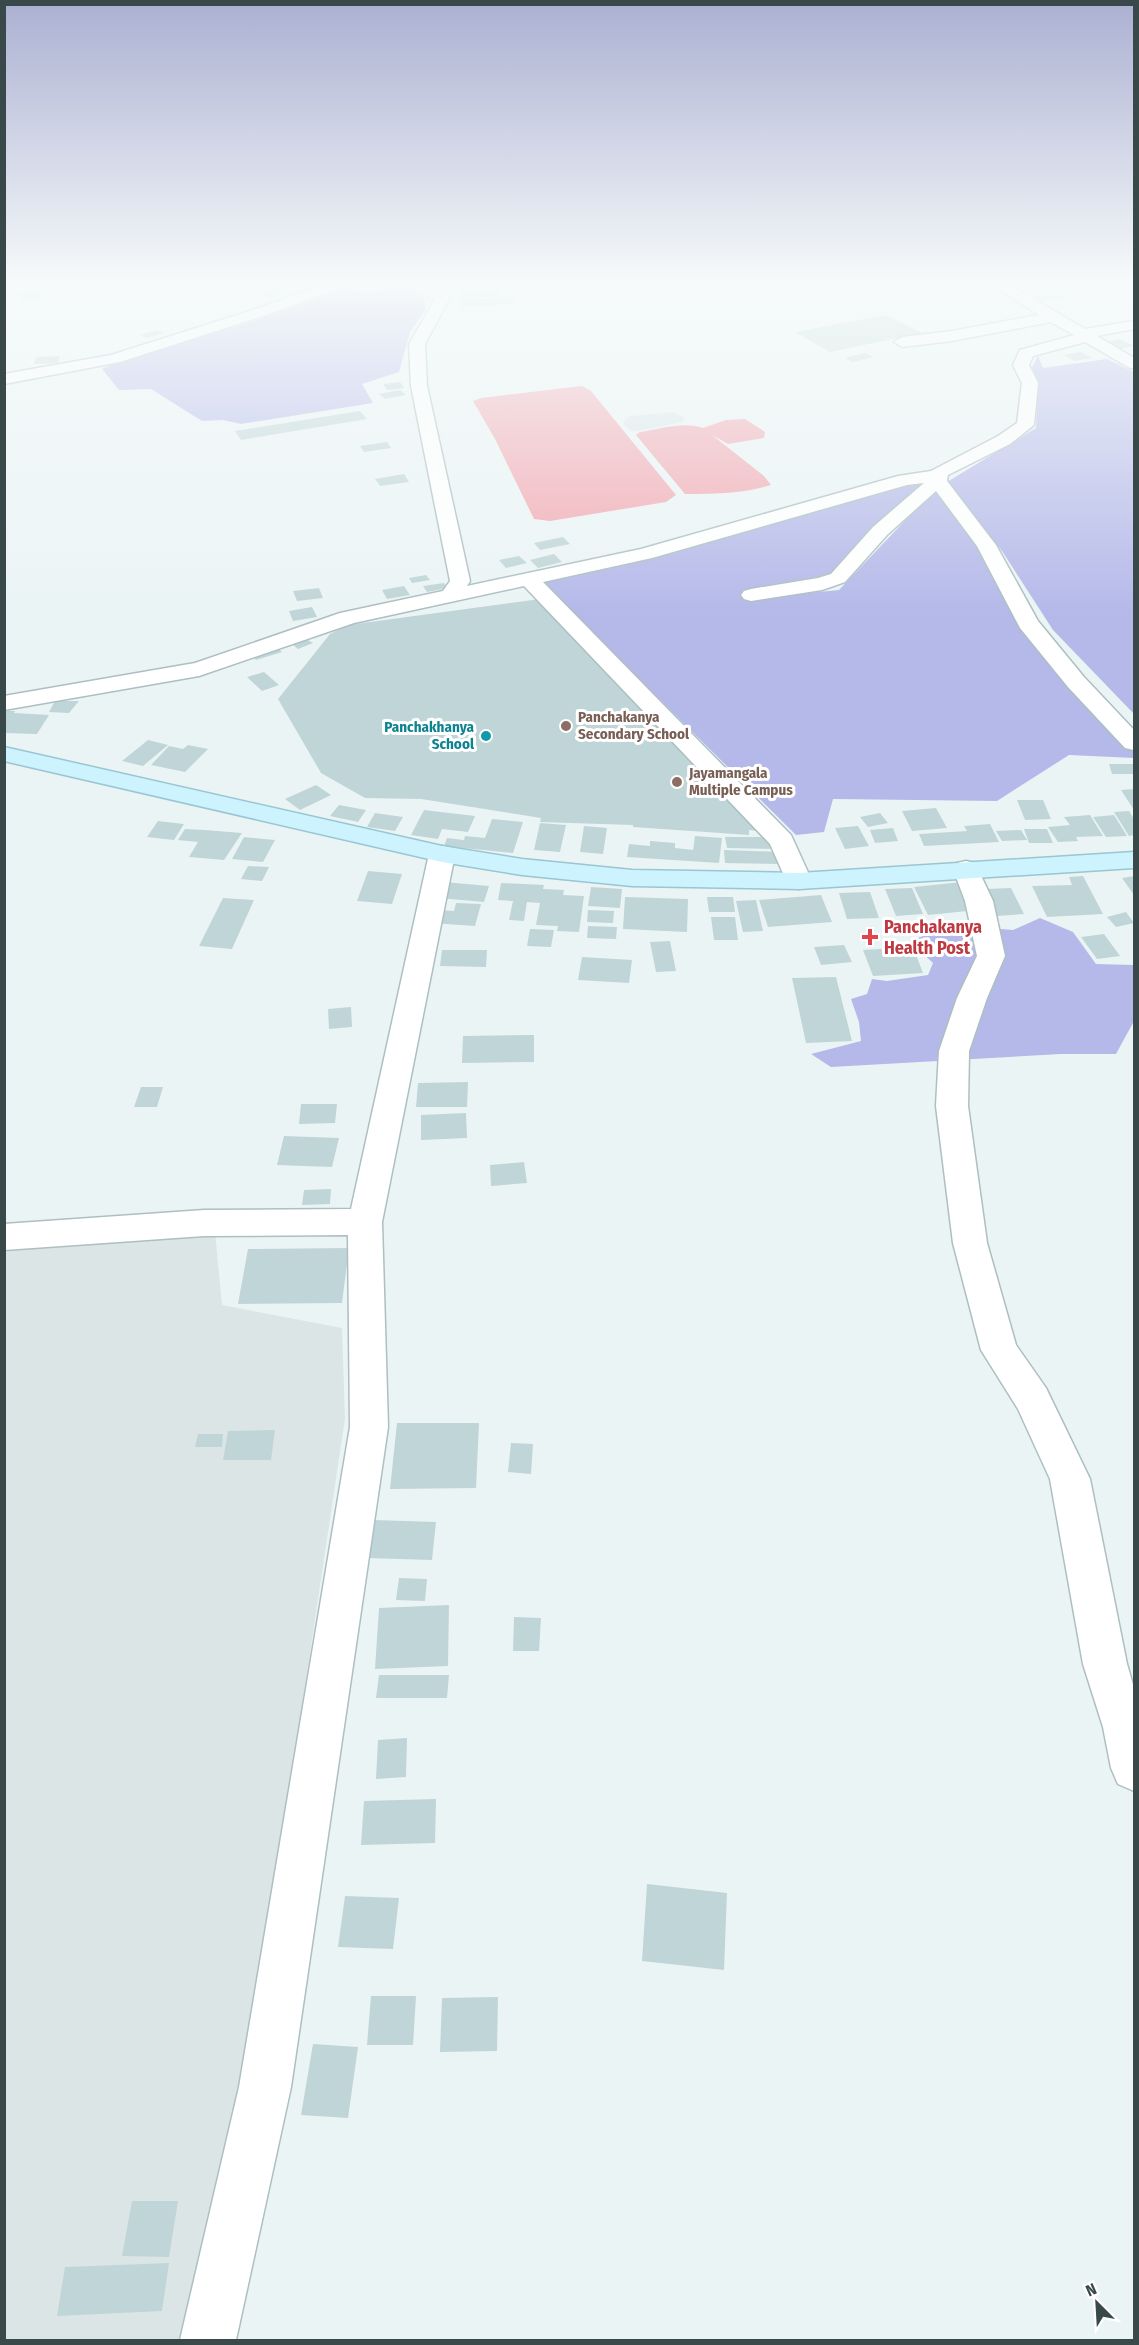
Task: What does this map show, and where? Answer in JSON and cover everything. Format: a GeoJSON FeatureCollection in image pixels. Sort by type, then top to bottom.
{"type":"FeatureCollection","features":[{"type":"Feature","properties":{"kind":"street"},"geometry":{"type":"LineString","coordinates":[[421,393],[460,581],[450,596]]}},
{"type":"Feature","properties":{"kind":"street"},"geometry":{"type":"LineString","coordinates":[[751,595],[822,584],[838,578],[880,531],[938,478],[939,472],[1004,440],[1025,425],[1029,393]]}},
{"type":"Feature","properties":{"kind":"street"},"geometry":{"type":"LineString","coordinates":[[4,703],[199,669],[348,618],[645,554],[904,480],[938,478]]}},
{"type":"Feature","properties":{"kind":"street"},"geometry":{"type":"LineString","coordinates":[[938,478],[986,545],[1028,623],[1076,682],[1134,743]]}},
{"type":"Feature","properties":{"kind":"street"},"geometry":{"type":"LineString","coordinates":[[529,580],[782,841],[799,881]]}},
{"type":"Feature","properties":{"kind":"street"},"geometry":{"type":"LineString","coordinates":[[4,753],[442,854],[522,867],[632,878],[799,881],[1134,860]]}},
{"type":"Feature","properties":{"kind":"street"},"geometry":{"type":"LineString","coordinates":[[208,2340],[266,2087],[369,1427],[365,1222],[442,854]]}},
{"type":"Feature","properties":{"kind":"street"},"geometry":{"type":"LineString","coordinates":[[966,869],[979,901],[991,956],[972,998],[954,1051],[952,1106],[970,1243],[999,1350],[1033,1398],[1070,1479],[1105,1664],[1125,1727],[1134,1768]]}},
{"type":"Feature","properties":{"kind":"street"},"geometry":{"type":"LineString","coordinates":[[4,1237],[204,1223],[365,1222]]}},
{"type":"Feature","properties":{"kind":"shaded area"},"geometry":{"type":"Polygon","coordinates":[[[158,393],[367,393],[373,403],[241,424],[223,420],[202,421],[158,393]]]}},
{"type":"Feature","properties":{"kind":"shaded area"},"geometry":{"type":"Polygon","coordinates":[[[519,393],[593,393],[676,495],[666,502],[550,521],[534,519],[495,439],[473,401],[519,393]]]}},
{"type":"Feature","properties":{"kind":"shaded area"},"geometry":{"type":"Polygon","coordinates":[[[1038,393],[1134,393],[1134,714],[1053,630],[1002,551],[947,482],[1036,428],[1038,393]]]}},
{"type":"Feature","properties":{"kind":"shaded area"},"geometry":{"type":"Polygon","coordinates":[[[674,412],[685,419],[683,422],[638,431],[631,431],[623,424],[631,416],[674,412]]]}},
{"type":"Feature","properties":{"kind":"shaded area"},"geometry":{"type":"Polygon","coordinates":[[[745,419],[765,432],[764,438],[728,444],[712,435],[764,476],[771,485],[739,492],[685,494],[636,435],[640,432],[672,426],[688,425],[703,428],[726,420],[745,419]]]}},
{"type":"Feature","properties":{"kind":"shaded area"},"geometry":{"type":"Polygon","coordinates":[[[930,480],[828,578],[744,591],[742,599],[839,590],[936,488],[979,543],[1066,677],[1134,751],[1134,758],[1069,755],[997,801],[833,799],[824,832],[796,835],[541,581],[905,483],[930,480]]]}},
{"type":"Feature","properties":{"kind":"shaded area"},"geometry":{"type":"Polygon","coordinates":[[[1040,918],[1073,932],[1096,964],[1134,965],[1134,1021],[1116,1054],[1061,1054],[831,1067],[811,1054],[861,1041],[859,1022],[851,999],[867,994],[872,979],[887,981],[928,975],[933,963],[909,941],[955,925],[1013,930],[1040,918]]]}},
{"type":"Feature","properties":{"kind":"shaded area"},"geometry":{"type":"Polygon","coordinates":[[[215,1232],[222,1305],[342,1328],[345,1419],[244,2093],[180,2340],[5,2340],[5,1250],[215,1232]]]}},
{"type":"Feature","properties":{"kind":"building"},"geometry":{"type":"Polygon","coordinates":[[[404,393],[406,395],[385,399],[379,394],[404,393]]]}},
{"type":"Feature","properties":{"kind":"building"},"geometry":{"type":"Polygon","coordinates":[[[360,411],[367,419],[241,440],[235,431],[360,411]]]}},
{"type":"Feature","properties":{"kind":"building"},"geometry":{"type":"Polygon","coordinates":[[[387,442],[391,448],[364,452],[360,446],[387,442]]]}},
{"type":"Feature","properties":{"kind":"building"},"geometry":{"type":"Polygon","coordinates":[[[404,474],[409,482],[380,486],[375,479],[404,474]]]}},
{"type":"Feature","properties":{"kind":"building"},"geometry":{"type":"Polygon","coordinates":[[[563,537],[570,544],[540,550],[534,543],[563,537]]]}},
{"type":"Feature","properties":{"kind":"building"},"geometry":{"type":"Polygon","coordinates":[[[554,554],[562,562],[538,568],[530,560],[554,554]]]}},
{"type":"Feature","properties":{"kind":"building"},"geometry":{"type":"Polygon","coordinates":[[[519,556],[527,563],[506,568],[499,560],[519,556]]]}},
{"type":"Feature","properties":{"kind":"building"},"geometry":{"type":"Polygon","coordinates":[[[426,575],[430,580],[412,583],[409,578],[426,575]]]}},
{"type":"Feature","properties":{"kind":"building"},"geometry":{"type":"Polygon","coordinates":[[[444,583],[448,588],[427,592],[423,586],[444,583]]]}},
{"type":"Feature","properties":{"kind":"building"},"geometry":{"type":"Polygon","coordinates":[[[404,586],[410,595],[387,599],[382,590],[404,586]]]}},
{"type":"Feature","properties":{"kind":"building"},"geometry":{"type":"Polygon","coordinates":[[[319,588],[323,598],[297,601],[293,591],[319,588]]]}},
{"type":"Feature","properties":{"kind":"building","name":"Panchakhanya School"},"geometry":{"type":"Polygon","coordinates":[[[540,599],[758,831],[749,830],[749,835],[633,827],[633,825],[540,822],[541,818],[421,799],[365,798],[321,773],[278,699],[330,634],[348,625],[540,599]]]}},
{"type":"Feature","properties":{"kind":"building"},"geometry":{"type":"Polygon","coordinates":[[[312,607],[317,617],[293,621],[289,611],[312,607]]]}},
{"type":"Feature","properties":{"kind":"building"},"geometry":{"type":"Polygon","coordinates":[[[306,639],[313,643],[298,649],[292,644],[306,639]]]}},
{"type":"Feature","properties":{"kind":"building"},"geometry":{"type":"Polygon","coordinates":[[[277,647],[282,652],[256,660],[251,655],[277,647]]]}},
{"type":"Feature","properties":{"kind":"building"},"geometry":{"type":"Polygon","coordinates":[[[264,672],[279,685],[262,691],[247,677],[264,672]]]}},
{"type":"Feature","properties":{"kind":"building"},"geometry":{"type":"Polygon","coordinates":[[[55,701],[79,701],[69,713],[49,712],[55,701]]]}},
{"type":"Feature","properties":{"kind":"building"},"geometry":{"type":"Polygon","coordinates":[[[4,711],[49,715],[37,734],[4,733],[4,711]]]}},
{"type":"Feature","properties":{"kind":"building"},"geometry":{"type":"Polygon","coordinates":[[[148,740],[168,745],[143,766],[122,761],[148,740]]]}},
{"type":"Feature","properties":{"kind":"building"},"geometry":{"type":"Polygon","coordinates":[[[188,745],[208,749],[185,772],[151,765],[169,746],[183,749],[188,745]]]}},
{"type":"Feature","properties":{"kind":"building"},"geometry":{"type":"Polygon","coordinates":[[[1109,764],[1134,764],[1134,774],[1112,774],[1109,764]]]}},
{"type":"Feature","properties":{"kind":"building"},"geometry":{"type":"Polygon","coordinates":[[[316,785],[331,795],[300,810],[285,799],[316,785]]]}},
{"type":"Feature","properties":{"kind":"building"},"geometry":{"type":"Polygon","coordinates":[[[1134,789],[1134,810],[1121,790],[1134,789]]]}},
{"type":"Feature","properties":{"kind":"building"},"geometry":{"type":"Polygon","coordinates":[[[1017,800],[1043,800],[1051,819],[1025,820],[1017,800]]]}},
{"type":"Feature","properties":{"kind":"building"},"geometry":{"type":"Polygon","coordinates":[[[339,805],[366,810],[358,822],[330,816],[339,805]]]}},
{"type":"Feature","properties":{"kind":"building"},"geometry":{"type":"Polygon","coordinates":[[[936,808],[947,828],[912,831],[902,811],[936,808]]]}},
{"type":"Feature","properties":{"kind":"building"},"geometry":{"type":"Polygon","coordinates":[[[424,810],[475,816],[468,832],[442,829],[438,839],[411,835],[424,810]]]}},
{"type":"Feature","properties":{"kind":"building"},"geometry":{"type":"Polygon","coordinates":[[[1129,811],[1134,819],[1134,835],[1129,836],[1114,812],[1129,811]]]}},
{"type":"Feature","properties":{"kind":"building"},"geometry":{"type":"Polygon","coordinates":[[[375,813],[403,817],[395,831],[367,827],[375,813]]]}},
{"type":"Feature","properties":{"kind":"building"},"geometry":{"type":"Polygon","coordinates":[[[880,813],[888,823],[868,827],[860,817],[880,813]]]}},
{"type":"Feature","properties":{"kind":"building"},"geometry":{"type":"Polygon","coordinates":[[[1090,815],[1103,836],[1076,837],[1078,841],[1058,842],[1048,827],[1070,825],[1064,817],[1090,815]]]}},
{"type":"Feature","properties":{"kind":"building"},"geometry":{"type":"Polygon","coordinates":[[[1114,815],[1127,836],[1106,837],[1093,817],[1114,815]]]}},
{"type":"Feature","properties":{"kind":"building"},"geometry":{"type":"Polygon","coordinates":[[[492,819],[523,822],[513,853],[444,846],[447,838],[464,840],[465,836],[485,838],[492,819]]]}},
{"type":"Feature","properties":{"kind":"building"},"geometry":{"type":"Polygon","coordinates":[[[158,821],[184,824],[174,840],[147,837],[158,821]]]}},
{"type":"Feature","properties":{"kind":"building"},"geometry":{"type":"Polygon","coordinates":[[[540,823],[566,825],[560,852],[534,850],[540,823]]]}},
{"type":"Feature","properties":{"kind":"building"},"geometry":{"type":"Polygon","coordinates":[[[990,824],[999,842],[924,846],[919,834],[967,831],[964,826],[990,824]]]}},
{"type":"Feature","properties":{"kind":"building"},"geometry":{"type":"Polygon","coordinates":[[[584,826],[607,828],[603,854],[580,852],[584,826]]]}},
{"type":"Feature","properties":{"kind":"building"},"geometry":{"type":"Polygon","coordinates":[[[858,826],[869,846],[845,849],[835,828],[858,826]]]}},
{"type":"Feature","properties":{"kind":"building"},"geometry":{"type":"Polygon","coordinates":[[[893,828],[898,841],[875,843],[870,830],[893,828]]]}},
{"type":"Feature","properties":{"kind":"building"},"geometry":{"type":"Polygon","coordinates":[[[185,829],[242,833],[224,860],[189,857],[198,842],[178,840],[185,829]]]}},
{"type":"Feature","properties":{"kind":"building"},"geometry":{"type":"Polygon","coordinates":[[[1024,829],[1047,829],[1053,843],[1029,843],[1024,829]]]}},
{"type":"Feature","properties":{"kind":"building"},"geometry":{"type":"Polygon","coordinates":[[[1021,830],[1027,840],[1002,841],[996,831],[1021,830]]]}},
{"type":"Feature","properties":{"kind":"building"},"geometry":{"type":"Polygon","coordinates":[[[695,836],[722,838],[719,863],[627,857],[629,844],[650,846],[650,841],[675,843],[675,848],[693,850],[695,836]]]}},
{"type":"Feature","properties":{"kind":"building"},"geometry":{"type":"Polygon","coordinates":[[[244,837],[275,840],[263,862],[232,859],[244,837]]]}},
{"type":"Feature","properties":{"kind":"building"},"geometry":{"type":"Polygon","coordinates":[[[725,837],[774,837],[776,849],[727,848],[725,837]]]}},
{"type":"Feature","properties":{"kind":"building"},"geometry":{"type":"Polygon","coordinates":[[[724,850],[780,852],[781,864],[725,863],[724,850]]]}},
{"type":"Feature","properties":{"kind":"building"},"geometry":{"type":"Polygon","coordinates":[[[248,866],[269,867],[262,881],[241,879],[248,866]]]}},
{"type":"Feature","properties":{"kind":"building"},"geometry":{"type":"Polygon","coordinates":[[[368,871],[402,874],[392,904],[357,901],[368,871]]]}},
{"type":"Feature","properties":{"kind":"building"},"geometry":{"type":"Polygon","coordinates":[[[1083,876],[1103,914],[1047,917],[1032,886],[1072,885],[1069,877],[1083,876]]]}},
{"type":"Feature","properties":{"kind":"building"},"geometry":{"type":"Polygon","coordinates":[[[1134,876],[1134,895],[1122,878],[1134,876]]]}},
{"type":"Feature","properties":{"kind":"building"},"geometry":{"type":"Polygon","coordinates":[[[444,882],[489,886],[484,902],[439,898],[444,882]]]}},
{"type":"Feature","properties":{"kind":"building"},"geometry":{"type":"Polygon","coordinates":[[[962,882],[977,910],[928,915],[914,887],[962,882]]]}},
{"type":"Feature","properties":{"kind":"building"},"geometry":{"type":"Polygon","coordinates":[[[501,883],[544,885],[543,889],[564,890],[563,895],[584,896],[579,932],[557,931],[558,926],[536,925],[540,903],[527,902],[524,921],[509,920],[513,901],[498,900],[501,883]]]}},
{"type":"Feature","properties":{"kind":"building"},"geometry":{"type":"Polygon","coordinates":[[[591,887],[622,889],[620,908],[588,906],[591,887]]]}},
{"type":"Feature","properties":{"kind":"building"},"geometry":{"type":"Polygon","coordinates":[[[912,888],[923,914],[896,916],[885,889],[912,888]]]}},
{"type":"Feature","properties":{"kind":"building"},"geometry":{"type":"Polygon","coordinates":[[[1011,888],[1024,914],[997,916],[985,889],[1011,888]]]}},
{"type":"Feature","properties":{"kind":"building"},"geometry":{"type":"Polygon","coordinates":[[[870,892],[879,918],[847,919],[839,893],[870,892]]]}},
{"type":"Feature","properties":{"kind":"building"},"geometry":{"type":"Polygon","coordinates":[[[821,895],[832,922],[768,927],[759,900],[821,895]]]}},
{"type":"Feature","properties":{"kind":"building"},"geometry":{"type":"Polygon","coordinates":[[[625,897],[688,899],[687,932],[623,929],[625,897]]]}},
{"type":"Feature","properties":{"kind":"building"},"geometry":{"type":"Polygon","coordinates":[[[707,897],[733,897],[735,912],[709,912],[707,897]]]}},
{"type":"Feature","properties":{"kind":"building"},"geometry":{"type":"Polygon","coordinates":[[[223,898],[254,900],[232,949],[199,946],[223,898]]]}},
{"type":"Feature","properties":{"kind":"building"},"geometry":{"type":"Polygon","coordinates":[[[756,900],[763,931],[743,932],[736,901],[756,900]]]}},
{"type":"Feature","properties":{"kind":"building"},"geometry":{"type":"Polygon","coordinates":[[[456,903],[481,904],[475,926],[432,923],[436,910],[454,911],[456,903]]]}},
{"type":"Feature","properties":{"kind":"building"},"geometry":{"type":"Polygon","coordinates":[[[588,910],[614,911],[613,923],[587,922],[588,910]]]}},
{"type":"Feature","properties":{"kind":"building"},"geometry":{"type":"Polygon","coordinates":[[[1126,912],[1134,923],[1116,927],[1107,917],[1126,912]]]}},
{"type":"Feature","properties":{"kind":"building"},"geometry":{"type":"Polygon","coordinates":[[[711,917],[735,917],[738,940],[714,940],[711,917]]]}},
{"type":"Feature","properties":{"kind":"building"},"geometry":{"type":"Polygon","coordinates":[[[588,926],[617,927],[616,939],[587,938],[588,926]]]}},
{"type":"Feature","properties":{"kind":"building"},"geometry":{"type":"Polygon","coordinates":[[[530,929],[554,930],[551,947],[527,946],[530,929]]]}},
{"type":"Feature","properties":{"kind":"building"},"geometry":{"type":"Polygon","coordinates":[[[1104,934],[1120,956],[1097,959],[1081,937],[1104,934]]]}},
{"type":"Feature","properties":{"kind":"building"},"geometry":{"type":"Polygon","coordinates":[[[670,941],[676,971],[656,972],[650,942],[670,941]]]}},
{"type":"Feature","properties":{"kind":"building"},"geometry":{"type":"Polygon","coordinates":[[[844,945],[852,962],[821,965],[814,947],[844,945]]]}},
{"type":"Feature","properties":{"kind":"building"},"geometry":{"type":"Polygon","coordinates":[[[913,947],[923,973],[873,976],[863,950],[913,947]]]}},
{"type":"Feature","properties":{"kind":"building"},"geometry":{"type":"Polygon","coordinates":[[[442,950],[487,950],[486,967],[440,966],[442,950]]]}},
{"type":"Feature","properties":{"kind":"building"},"geometry":{"type":"Polygon","coordinates":[[[582,957],[632,960],[629,983],[578,980],[582,957]]]}},
{"type":"Feature","properties":{"kind":"building"},"geometry":{"type":"Polygon","coordinates":[[[836,977],[852,1041],[806,1043],[792,978],[836,977]]]}},
{"type":"Feature","properties":{"kind":"building"},"geometry":{"type":"Polygon","coordinates":[[[351,1007],[352,1027],[329,1029],[328,1009],[351,1007]]]}},
{"type":"Feature","properties":{"kind":"building"},"geometry":{"type":"Polygon","coordinates":[[[534,1035],[534,1062],[462,1063],[463,1036],[534,1035]]]}},
{"type":"Feature","properties":{"kind":"building"},"geometry":{"type":"Polygon","coordinates":[[[468,1082],[467,1107],[416,1107],[418,1083],[468,1082]]]}},
{"type":"Feature","properties":{"kind":"building"},"geometry":{"type":"Polygon","coordinates":[[[141,1087],[163,1087],[157,1107],[134,1107],[141,1087]]]}},
{"type":"Feature","properties":{"kind":"building"},"geometry":{"type":"Polygon","coordinates":[[[301,1104],[337,1104],[335,1123],[299,1124],[301,1104]]]}},
{"type":"Feature","properties":{"kind":"building"},"geometry":{"type":"Polygon","coordinates":[[[466,1113],[467,1138],[421,1140],[421,1115],[466,1113]]]}},
{"type":"Feature","properties":{"kind":"building"},"geometry":{"type":"Polygon","coordinates":[[[284,1136],[339,1138],[332,1167],[277,1165],[284,1136]]]}},
{"type":"Feature","properties":{"kind":"building"},"geometry":{"type":"Polygon","coordinates":[[[524,1162],[527,1183],[491,1186],[490,1165],[524,1162]]]}},
{"type":"Feature","properties":{"kind":"building"},"geometry":{"type":"Polygon","coordinates":[[[331,1189],[330,1204],[302,1205],[304,1190],[331,1189]]]}},
{"type":"Feature","properties":{"kind":"building"},"geometry":{"type":"Polygon","coordinates":[[[349,1248],[342,1303],[238,1304],[248,1249],[349,1248]]]}},
{"type":"Feature","properties":{"kind":"building"},"geometry":{"type":"Polygon","coordinates":[[[397,1423],[479,1423],[476,1488],[390,1489],[397,1423]]]}},
{"type":"Feature","properties":{"kind":"building"},"geometry":{"type":"Polygon","coordinates":[[[275,1430],[271,1460],[223,1460],[228,1431],[275,1430]]]}},
{"type":"Feature","properties":{"kind":"building"},"geometry":{"type":"Polygon","coordinates":[[[198,1434],[223,1434],[222,1447],[195,1447],[198,1434]]]}},
{"type":"Feature","properties":{"kind":"building"},"geometry":{"type":"Polygon","coordinates":[[[511,1443],[533,1444],[531,1474],[508,1472],[511,1443]]]}},
{"type":"Feature","properties":{"kind":"building"},"geometry":{"type":"Polygon","coordinates":[[[373,1520],[436,1522],[432,1560],[367,1558],[373,1520]]]}},
{"type":"Feature","properties":{"kind":"building"},"geometry":{"type":"Polygon","coordinates":[[[399,1578],[427,1579],[425,1601],[396,1600],[399,1578]]]}},
{"type":"Feature","properties":{"kind":"building"},"geometry":{"type":"Polygon","coordinates":[[[449,1605],[448,1666],[375,1669],[379,1608],[449,1605]]]}},
{"type":"Feature","properties":{"kind":"building"},"geometry":{"type":"Polygon","coordinates":[[[514,1617],[541,1618],[539,1651],[513,1651],[514,1617]]]}},
{"type":"Feature","properties":{"kind":"building"},"geometry":{"type":"Polygon","coordinates":[[[379,1675],[449,1675],[447,1698],[376,1698],[379,1675]]]}},
{"type":"Feature","properties":{"kind":"building"},"geometry":{"type":"Polygon","coordinates":[[[407,1738],[406,1777],[376,1779],[378,1740],[407,1738]]]}},
{"type":"Feature","properties":{"kind":"building"},"geometry":{"type":"Polygon","coordinates":[[[436,1799],[435,1843],[361,1845],[364,1801],[436,1799]]]}},
{"type":"Feature","properties":{"kind":"building"},"geometry":{"type":"Polygon","coordinates":[[[647,1884],[727,1893],[724,1970],[642,1961],[647,1884]]]}},
{"type":"Feature","properties":{"kind":"building"},"geometry":{"type":"Polygon","coordinates":[[[345,1896],[399,1898],[393,1949],[338,1947],[345,1896]]]}},
{"type":"Feature","properties":{"kind":"building"},"geometry":{"type":"Polygon","coordinates":[[[371,1996],[416,1996],[413,2045],[367,2045],[371,1996]]]}},
{"type":"Feature","properties":{"kind":"building"},"geometry":{"type":"Polygon","coordinates":[[[498,1997],[497,2051],[440,2052],[442,1998],[498,1997]]]}},
{"type":"Feature","properties":{"kind":"building"},"geometry":{"type":"Polygon","coordinates":[[[313,2044],[358,2047],[348,2118],[301,2115],[313,2044]]]}},
{"type":"Feature","properties":{"kind":"building"},"geometry":{"type":"Polygon","coordinates":[[[132,2201],[178,2201],[169,2257],[122,2256],[132,2201]]]}},
{"type":"Feature","properties":{"kind":"building"},"geometry":{"type":"Polygon","coordinates":[[[169,2263],[162,2311],[57,2316],[65,2267],[169,2263]]]}},
{"type":"Feature","properties":{"kind":"place","name":"Panchakanya Secondary School"},"geometry":{"type":"Point","coordinates":[566,726]}},
{"type":"Feature","properties":{"kind":"place","name":"Panchakhanya School"},"geometry":{"type":"Point","coordinates":[486,736]}},
{"type":"Feature","properties":{"kind":"place","name":"Jayamangala Multiple Campus"},"geometry":{"type":"Point","coordinates":[677,782]}},
{"type":"Feature","properties":{"kind":"place","name":"Panchakanya Health Post"},"geometry":{"type":"Point","coordinates":[870,937]}}]}
